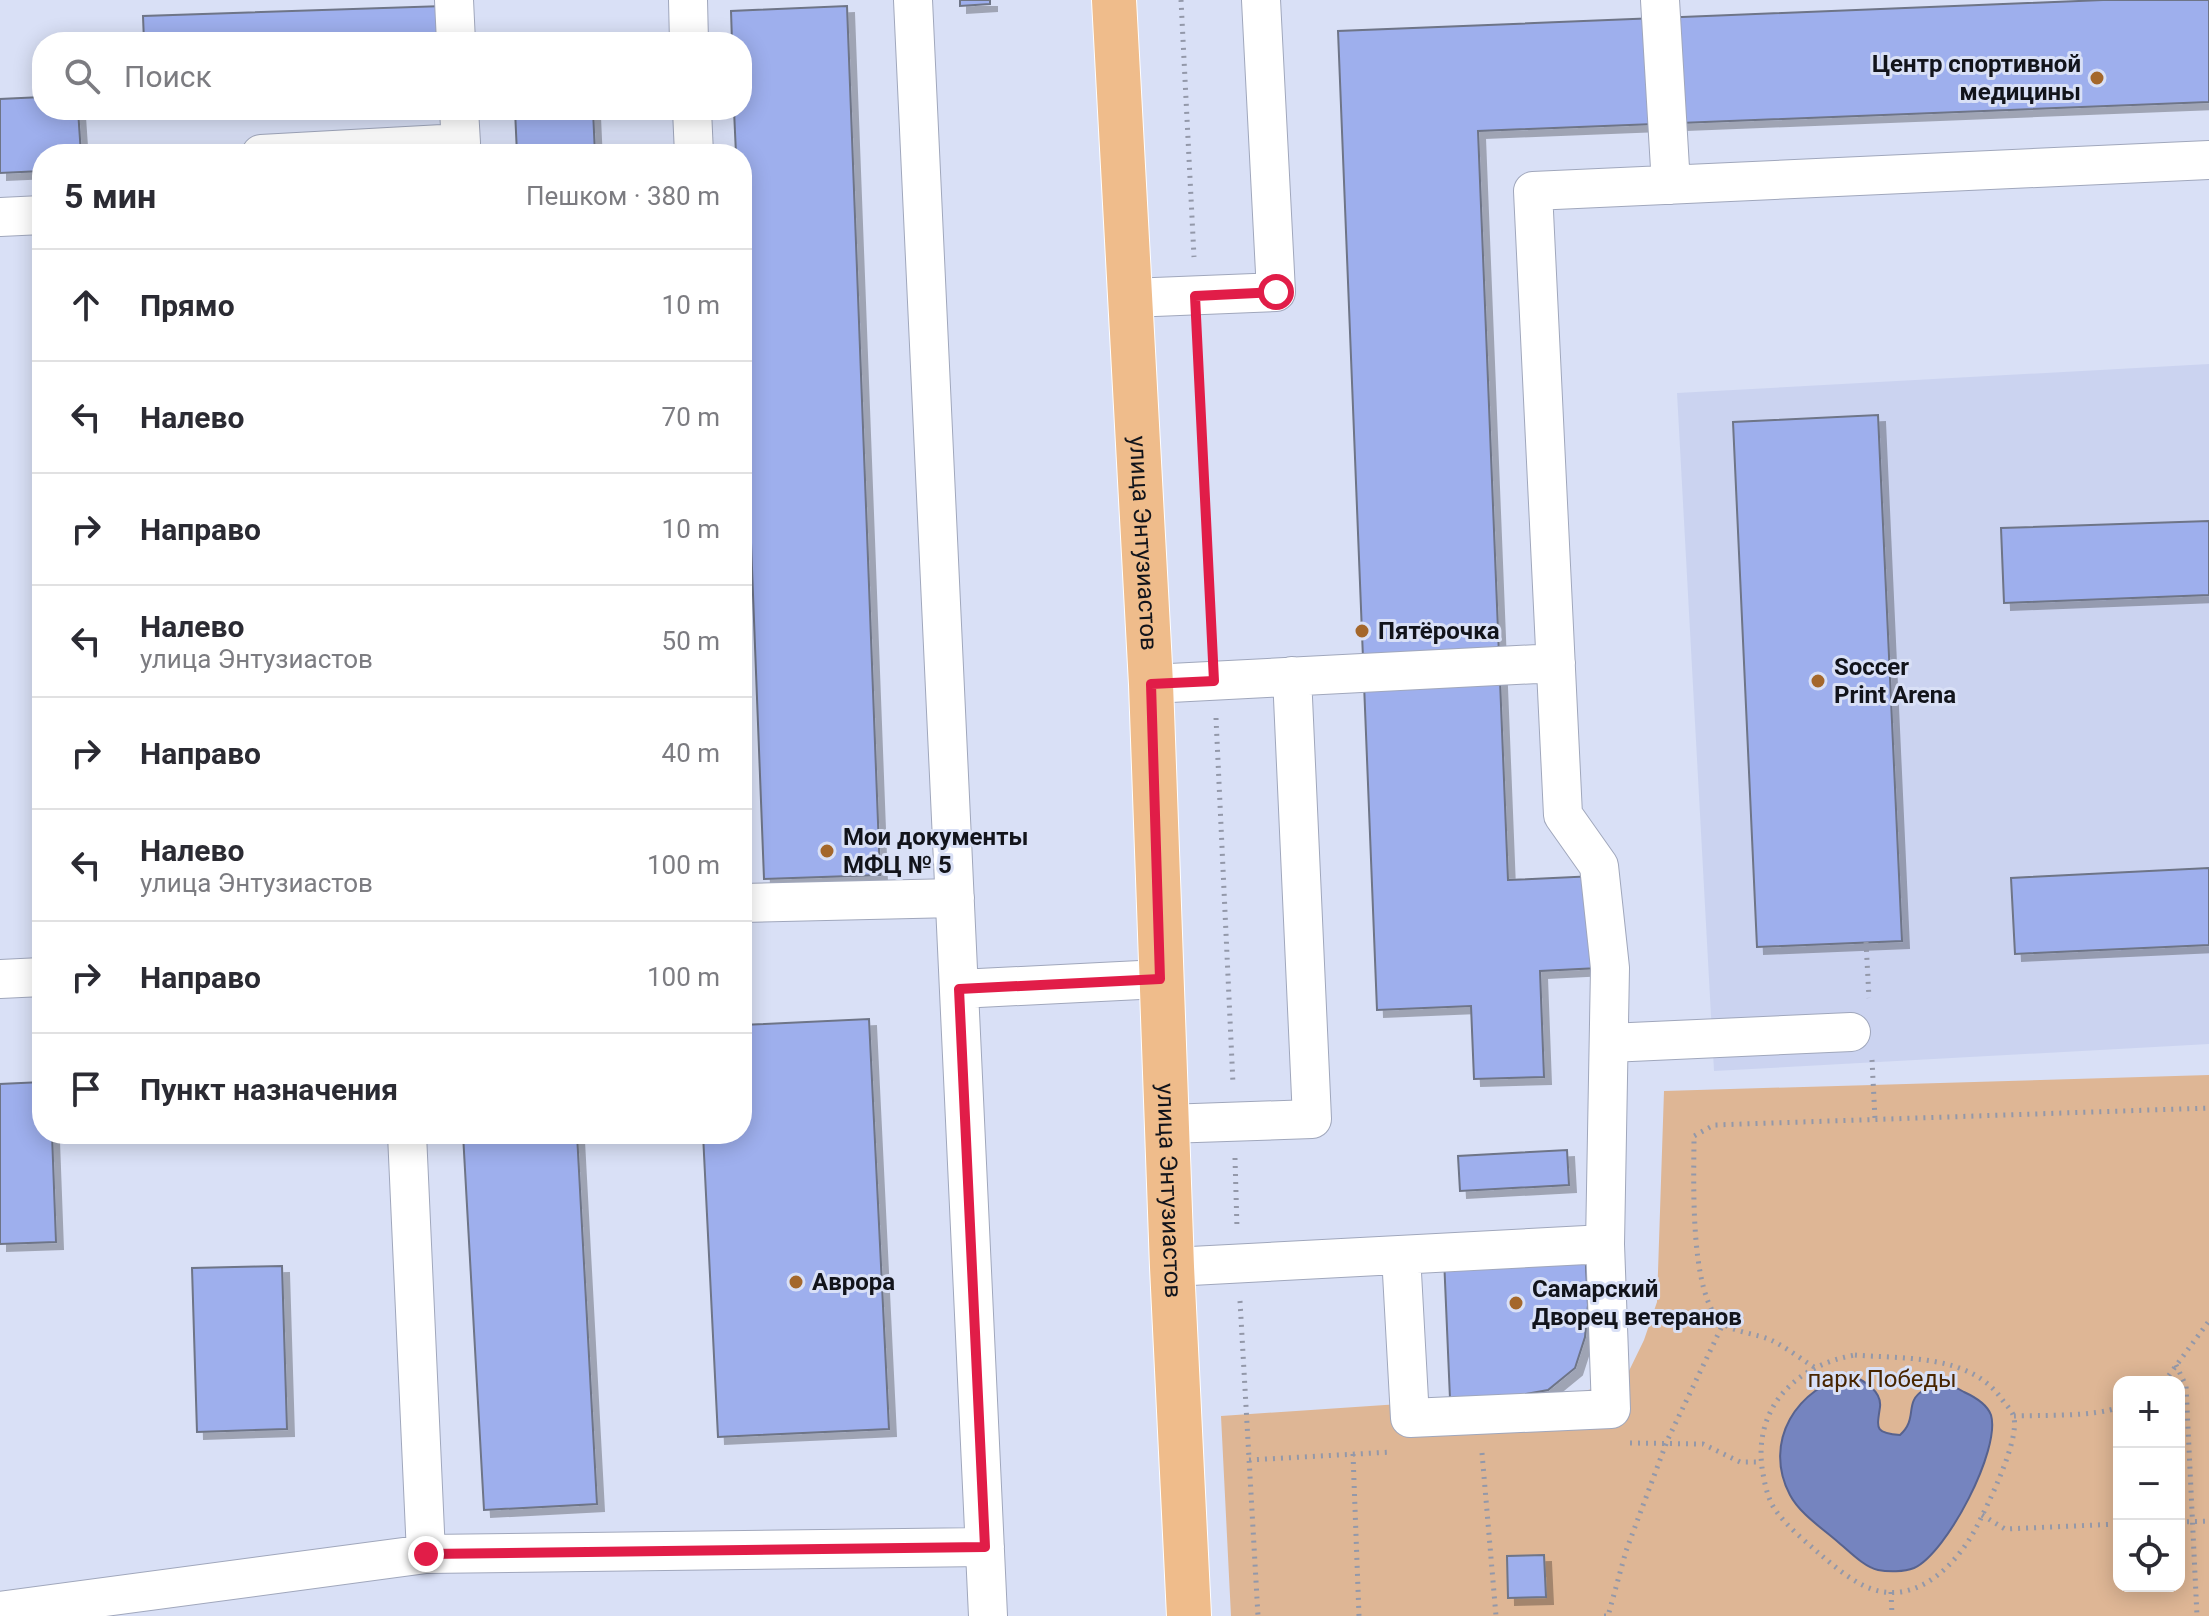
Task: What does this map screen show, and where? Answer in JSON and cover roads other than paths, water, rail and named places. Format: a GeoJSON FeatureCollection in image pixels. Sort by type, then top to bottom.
{"type":"FeatureCollection","features":[{"type":"Feature","properties":{"kind":"main road","name":"улица Энтузиастов"},"geometry":{"type":"LineString","coordinates":[[1114,0],[1151,684],[1160,979],[1189,1616]]}},
{"type":"Feature","properties":{"kind":"street"},"geometry":{"type":"LineString","coordinates":[[454,0],[456,32]]}},
{"type":"Feature","properties":{"kind":"street"},"geometry":{"type":"LineString","coordinates":[[688,0],[689,32]]}},
{"type":"Feature","properties":{"kind":"street"},"geometry":{"type":"LineString","coordinates":[[913,0],[988,1616]]}},
{"type":"Feature","properties":{"kind":"street"},"geometry":{"type":"LineString","coordinates":[[1130,298],[1276,292],[1261,0]]}},
{"type":"Feature","properties":{"kind":"street"},"geometry":{"type":"LineString","coordinates":[[1660,0],[1671,185]]}},
{"type":"Feature","properties":{"kind":"street"},"geometry":{"type":"LineString","coordinates":[[692,120],[694,144]]}},
{"type":"Feature","properties":{"kind":"street"},"geometry":{"type":"LineString","coordinates":[[372,144],[461,136]]}},
{"type":"Feature","properties":{"kind":"street"},"geometry":{"type":"LineString","coordinates":[[1401,1255],[1410,1418],[1611,1409],[1605,1244],[1610,968],[1599,866],[1563,815],[1533,191],[2209,160]]}},
{"type":"Feature","properties":{"kind":"street"},"geometry":{"type":"LineString","coordinates":[[0,217],[32,215]]}},
{"type":"Feature","properties":{"kind":"street"},"geometry":{"type":"LineString","coordinates":[[1151,684],[1556,663]]}},
{"type":"Feature","properties":{"kind":"street"},"geometry":{"type":"LineString","coordinates":[[1166,1124],[1312,1119],[1292,676]]}},
{"type":"Feature","properties":{"kind":"street"},"geometry":{"type":"LineString","coordinates":[[752,903],[955,898]]}},
{"type":"Feature","properties":{"kind":"street"},"geometry":{"type":"LineString","coordinates":[[0,979],[32,977]]}},
{"type":"Feature","properties":{"kind":"street"},"geometry":{"type":"LineString","coordinates":[[959,989],[1160,979]]}},
{"type":"Feature","properties":{"kind":"street"},"geometry":{"type":"LineString","coordinates":[[1609,1043],[1851,1032]]}},
{"type":"Feature","properties":{"kind":"street"},"geometry":{"type":"LineString","coordinates":[[407,1144],[426,1554]]}},
{"type":"Feature","properties":{"kind":"street"},"geometry":{"type":"LineString","coordinates":[[1172,1267],[1605,1244]]}},
{"type":"Feature","properties":{"kind":"street"},"geometry":{"type":"LineString","coordinates":[[0,1611],[426,1554],[985,1547]]}},
{"type":"Feature","properties":{"kind":"water"},"geometry":{"type":"Polygon","coordinates":[[[1852,1375],[1867,1384],[1878,1396],[1878,1425],[1885,1433],[1900,1435],[1909,1422],[1914,1400],[1924,1390],[1934,1386],[1959,1389],[1980,1401],[1991,1415],[1988,1451],[1969,1499],[1941,1543],[1914,1568],[1882,1571],[1862,1562],[1799,1508],[1782,1475],[1780,1455],[1790,1419],[1815,1391],[1832,1381],[1852,1375]]]}},
{"type":"Feature","properties":{"kind":"place","name":"Центр спортивной медицины"},"geometry":{"type":"Point","coordinates":[2097,78]}},
{"type":"Feature","properties":{"kind":"place","name":"Пятёрочка"},"geometry":{"type":"Point","coordinates":[1362,631]}},
{"type":"Feature","properties":{"kind":"place","name":"Soccer Print Arena"},"geometry":{"type":"Point","coordinates":[1818,681]}},
{"type":"Feature","properties":{"kind":"place","name":"Мои документы МФЦ № 5"},"geometry":{"type":"Point","coordinates":[827,851]}},
{"type":"Feature","properties":{"kind":"place","name":"Аврора"},"geometry":{"type":"Point","coordinates":[796,1282]}},
{"type":"Feature","properties":{"kind":"place","name":"Самарский Дворец ветеранов"},"geometry":{"type":"Point","coordinates":[1516,1303]}},
{"type":"Feature","properties":{"kind":"park label","name":"парк Победы"},"geometry":{"type":"Point","coordinates":[1882,1379]}}]}
